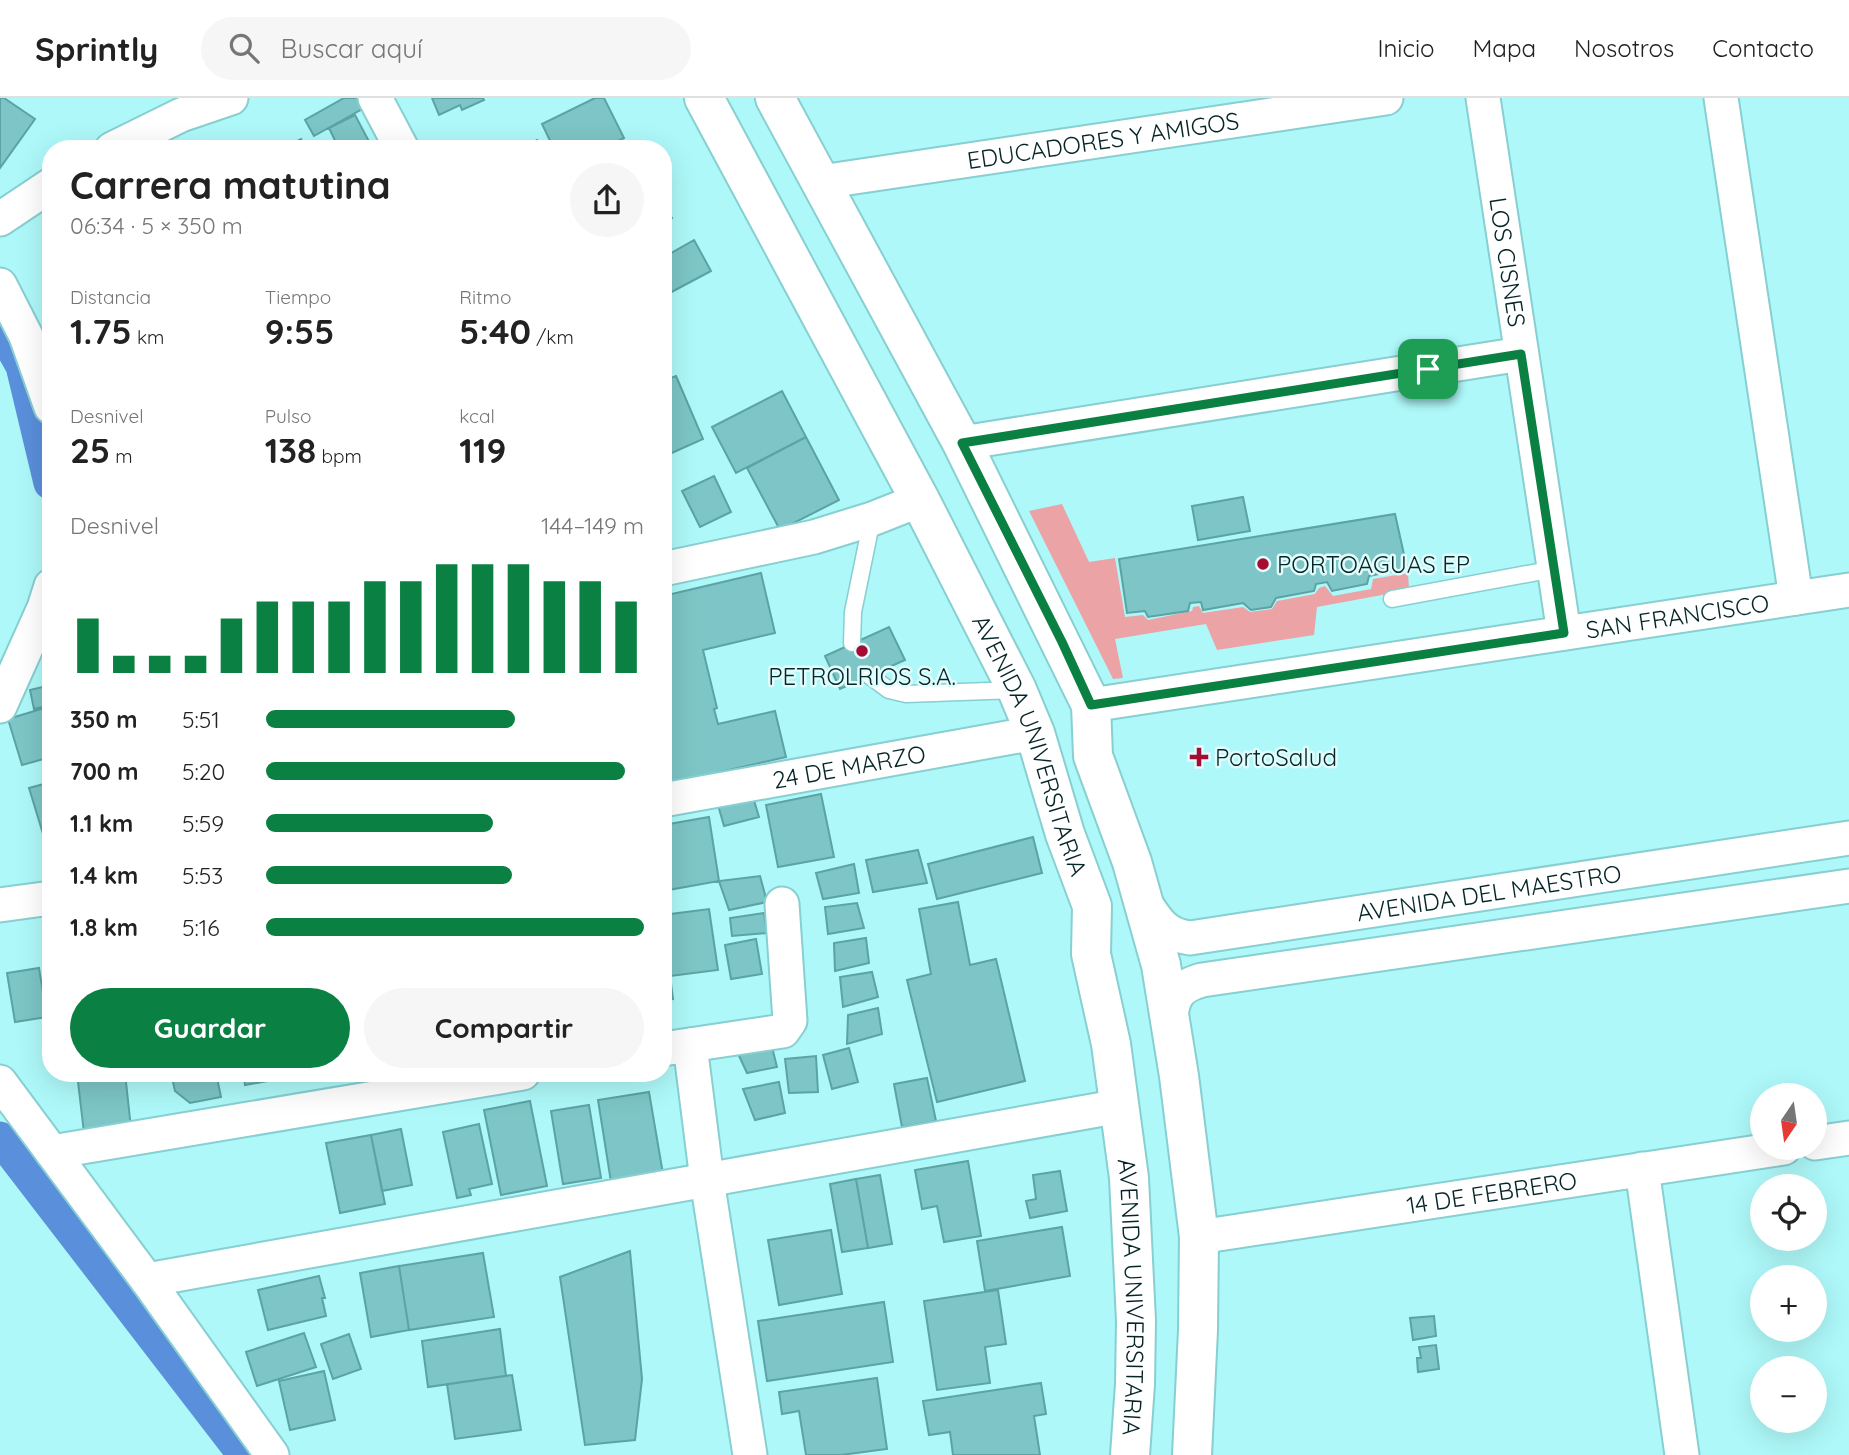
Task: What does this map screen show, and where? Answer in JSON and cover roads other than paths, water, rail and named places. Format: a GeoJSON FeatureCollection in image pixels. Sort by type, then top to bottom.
{"type":"FeatureCollection","features":[{"type":"Feature","properties":{"kind":"main road","name":"AVENIDA UNIVERSITARIA"},"geometry":{"type":"LineString","coordinates":[[704,98],[920,500],[1017,690],[1035,733],[1065,834],[1092,906],[1091,954],[1111,1045],[1129,1178],[1136,1321],[1130,1455]]}},
{"type":"Feature","properties":{"kind":"main road"},"geometry":{"type":"LineString","coordinates":[[775,98],[962,443],[1091,705],[1093,756],[1144,901],[1161,965],[1179,1076],[1199,1237],[1198,1343],[1192,1455]]}},
{"type":"Feature","properties":{"kind":"street"},"geometry":{"type":"LineString","coordinates":[[131,140],[181,116],[231,98]]}},
{"type":"Feature","properties":{"kind":"street"},"geometry":{"type":"LineString","coordinates":[[375,98],[397,140]]}},
{"type":"Feature","properties":{"kind":"street","name":"EDUCADORES Y AMIGOS"},"geometry":{"type":"LineString","coordinates":[[821,182],[1386,98]]}},
{"type":"Feature","properties":{"kind":"street","name":"LOS CISNES"},"geometry":{"type":"LineString","coordinates":[[1483,98],[1564,633]]}},
{"type":"Feature","properties":{"kind":"street"},"geometry":{"type":"LineString","coordinates":[[1721,98],[1796,598]]}},
{"type":"Feature","properties":{"kind":"street"},"geometry":{"type":"LineString","coordinates":[[0,219],[42,191]]}},
{"type":"Feature","properties":{"kind":"street"},"geometry":{"type":"LineString","coordinates":[[0,285],[26,336],[42,381]]}},
{"type":"Feature","properties":{"kind":"street"},"geometry":{"type":"LineString","coordinates":[[962,443],[1521,354]]}},
{"type":"Feature","properties":{"kind":"street"},"geometry":{"type":"LineString","coordinates":[[672,567],[814,537],[872,519],[920,500]]}},
{"type":"Feature","properties":{"kind":"street","name":"SAN FRANCISCO"},"geometry":{"type":"LineString","coordinates":[[1091,705],[1849,590]]}},
{"type":"Feature","properties":{"kind":"street"},"geometry":{"type":"LineString","coordinates":[[0,706],[42,620]]}},
{"type":"Feature","properties":{"kind":"street","name":"24 DE MARZO"},"geometry":{"type":"LineString","coordinates":[[672,798],[1035,733]]}},
{"type":"Feature","properties":{"kind":"street","name":"AVENIDA DEL MAESTRO"},"geometry":{"type":"LineString","coordinates":[[1144,901],[1157,923],[1176,936],[1190,937],[1849,838]]}},
{"type":"Feature","properties":{"kind":"street","name":"AVENIDA DEL MAESTRO"},"geometry":{"type":"LineString","coordinates":[[1170,1022],[1173,1002],[1180,990],[1188,984],[1245,972],[1259,973],[1849,886]]}},
{"type":"Feature","properties":{"kind":"street"},"geometry":{"type":"LineString","coordinates":[[0,905],[42,899]]}},
{"type":"Feature","properties":{"kind":"street"},"geometry":{"type":"LineString","coordinates":[[750,1455],[707,1180],[677,1047],[783,1031],[790,1021],[782,904]]}},
{"type":"Feature","properties":{"kind":"street"},"geometry":{"type":"LineString","coordinates":[[1247,929],[1234,942],[1233,953],[1238,962],[1259,973]]}},
{"type":"Feature","properties":{"kind":"street"},"geometry":{"type":"LineString","coordinates":[[0,1082],[147,1280],[272,1455]]}},
{"type":"Feature","properties":{"kind":"street"},"geometry":{"type":"LineString","coordinates":[[52,1152],[469,1082]]}},
{"type":"Feature","properties":{"kind":"street"},"geometry":{"type":"LineString","coordinates":[[147,1280],[1121,1106]]}},
{"type":"Feature","properties":{"kind":"street"},"geometry":{"type":"LineString","coordinates":[[1827,1141],[1849,1138]]}},
{"type":"Feature","properties":{"kind":"street","name":"14 DE FEBRERO"},"geometry":{"type":"LineString","coordinates":[[1199,1237],[1750,1153]]}},
{"type":"Feature","properties":{"kind":"street"},"geometry":{"type":"LineString","coordinates":[[1642,1169],[1682,1455]]}},
{"type":"Feature","properties":{"kind":"lane"},"geometry":{"type":"LineString","coordinates":[[852,643],[853,612],[872,519]]}},
{"type":"Feature","properties":{"kind":"lane"},"geometry":{"type":"LineString","coordinates":[[1392,598],[1554,569]]}},
{"type":"Feature","properties":{"kind":"lane"},"geometry":{"type":"LineString","coordinates":[[870,676],[889,690],[906,694],[1017,690]]}},
{"type":"Feature","properties":{"kind":"waterway"},"geometry":{"type":"LineString","coordinates":[[0,327],[22,366],[42,450]]}},
{"type":"Feature","properties":{"kind":"waterway"},"geometry":{"type":"LineString","coordinates":[[0,1138],[244,1455]]}},
{"type":"Feature","properties":{"kind":"place","name":"PORTOAGUAS EP"},"geometry":{"type":"Point","coordinates":[1263,564]}},
{"type":"Feature","properties":{"kind":"place","name":"PETROLRIOS S.A."},"geometry":{"type":"Point","coordinates":[862,651]}},
{"type":"Feature","properties":{"kind":"place","name":"PortoSalud"},"geometry":{"type":"Point","coordinates":[1199,757]}}]}
